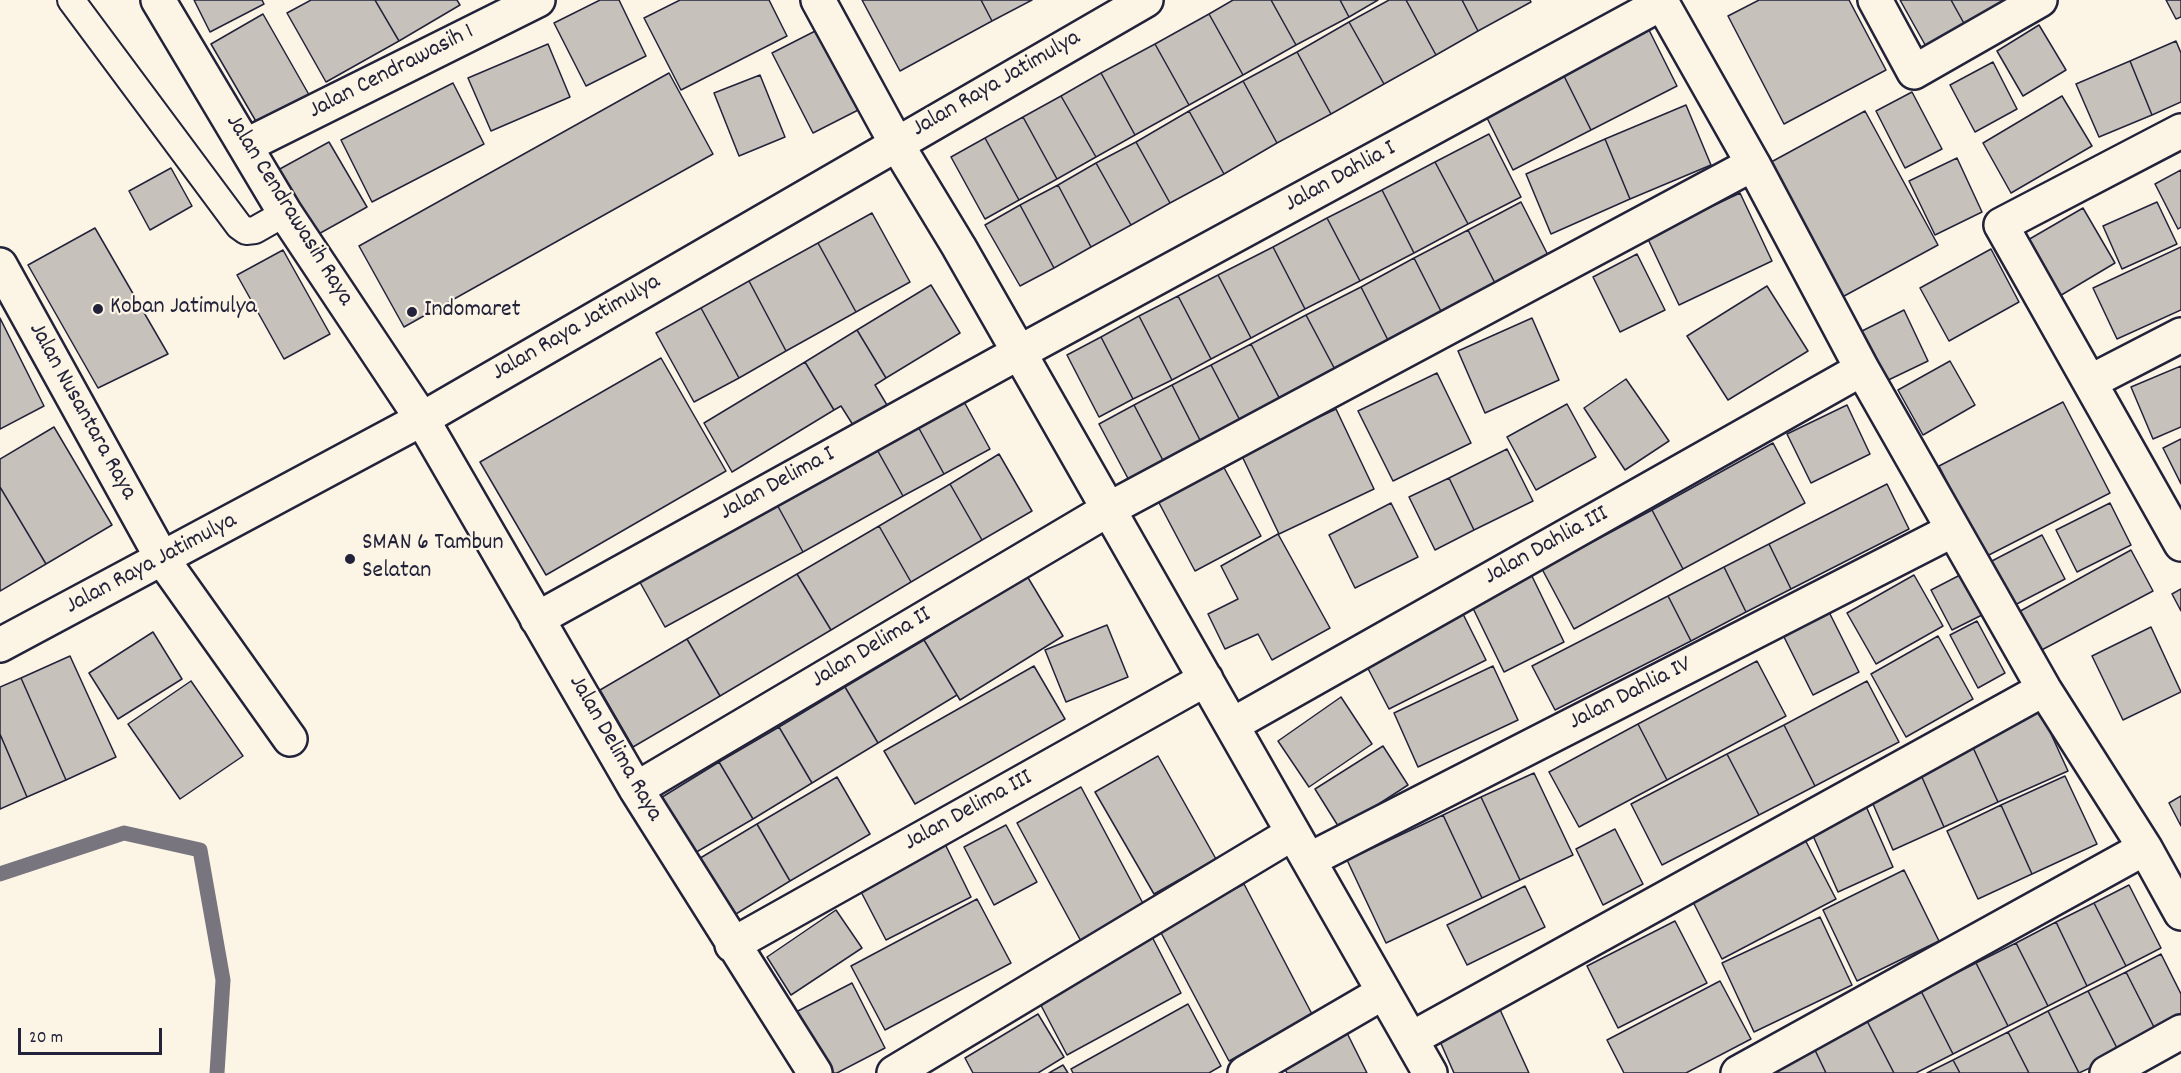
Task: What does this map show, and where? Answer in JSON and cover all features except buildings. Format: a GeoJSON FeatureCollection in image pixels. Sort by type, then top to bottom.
{"type":"FeatureCollection","features":[{"type":"Feature","properties":{"kind":"street","name":"Jalan Cendrawasih Raya"},"geometry":{"type":"LineString","coordinates":[[158,0],[285,213],[422,419]]}},
{"type":"Feature","properties":{"kind":"street","name":"Jalan Cendrawasih 1"},"geometry":{"type":"LineString","coordinates":[[245,147],[538,0]]}},
{"type":"Feature","properties":{"kind":"street"},"geometry":{"type":"LineString","coordinates":[[818,0],[896,143],[1020,353],[1430,1073]]}},
{"type":"Feature","properties":{"kind":"street","name":"Jalan Raya Jatimulya"},"geometry":{"type":"LineString","coordinates":[[0,645],[163,560],[422,419],[1146,0]]}},
{"type":"Feature","properties":{"kind":"street"},"geometry":{"type":"LineString","coordinates":[[1875,0],[1914,72],[2040,0]]}},
{"type":"Feature","properties":{"kind":"street","name":"Jalan Dahlia I"},"geometry":{"type":"LineString","coordinates":[[1020,353],[1662,3],[1754,164]]}},
{"type":"Feature","properties":{"kind":"street"},"geometry":{"type":"LineString","coordinates":[[2178,541],[2001,225],[2181,131]]}},
{"type":"Feature","properties":{"kind":"street"},"geometry":{"type":"LineString","coordinates":[[1754,164],[1862,369],[1953,530],[2044,689],[2145,848],[2181,913]]}},
{"type":"Feature","properties":{"kind":"street","name":"Jalan Delima II"},"geometry":{"type":"LineString","coordinates":[[636,789],[1109,509],[1754,164]]}},
{"type":"Feature","properties":{"kind":"street","name":"Jalan Nusantara Raya"},"geometry":{"type":"LineString","coordinates":[[5,283],[163,560],[290,740]]}},
{"type":"Feature","properties":{"kind":"street"},"geometry":{"type":"LineString","coordinates":[[2090,382],[2181,335]]}},
{"type":"Feature","properties":{"kind":"street","name":"Jalan Delima I"},"geometry":{"type":"LineString","coordinates":[[537,619],[1020,353]]}},
{"type":"Feature","properties":{"kind":"street","name":"Jalan Dahlia III"},"geometry":{"type":"LineString","coordinates":[[1232,725],[1862,369]]}},
{"type":"Feature","properties":{"kind":"street","name":"Jalan Delima Raya"},"geometry":{"type":"LineString","coordinates":[[422,419],[636,789],[732,945],[815,1073]]}},
{"type":"Feature","properties":{"kind":"street","name":"Jalan Dahlia IV"},"geometry":{"type":"LineString","coordinates":[[1309,860],[1953,530]]}},
{"type":"Feature","properties":{"kind":"street","name":"Jalan Delima III"},"geometry":{"type":"LineString","coordinates":[[732,945],[1206,679]]}},
{"type":"Feature","properties":{"kind":"street"},"geometry":{"type":"LineString","coordinates":[[1411,1039],[2044,689]]}},
{"type":"Feature","properties":{"kind":"street"},"geometry":{"type":"LineString","coordinates":[[894,1073],[1293,833]]}},
{"type":"Feature","properties":{"kind":"street"},"geometry":{"type":"LineString","coordinates":[[1738,1073],[2145,848]]}},
{"type":"Feature","properties":{"kind":"street"},"geometry":{"type":"LineString","coordinates":[[1245,1073],[1384,992]]}},
{"type":"Feature","properties":{"kind":"street"},"geometry":{"type":"LineString","coordinates":[[2107,1073],[2181,1032]]}},
{"type":"Feature","properties":{"kind":"lane"},"geometry":{"type":"LineString","coordinates":[[71,0],[239,226],[246,231],[255,230],[285,213]]}},
{"type":"Feature","properties":{"kind":"waterway"},"geometry":{"type":"LineString","coordinates":[[0,874],[124,833],[200,850],[223,980],[217,1073]]}},
{"type":"Feature","properties":{"kind":"place","name":"Koban Jatimulya"},"geometry":{"type":"Point","coordinates":[98,309]}},
{"type":"Feature","properties":{"kind":"place","name":"Indomaret"},"geometry":{"type":"Point","coordinates":[412,312]}},
{"type":"Feature","properties":{"kind":"place","name":"SMAN 6 Tambun Selatan"},"geometry":{"type":"Point","coordinates":[350,559]}}]}
